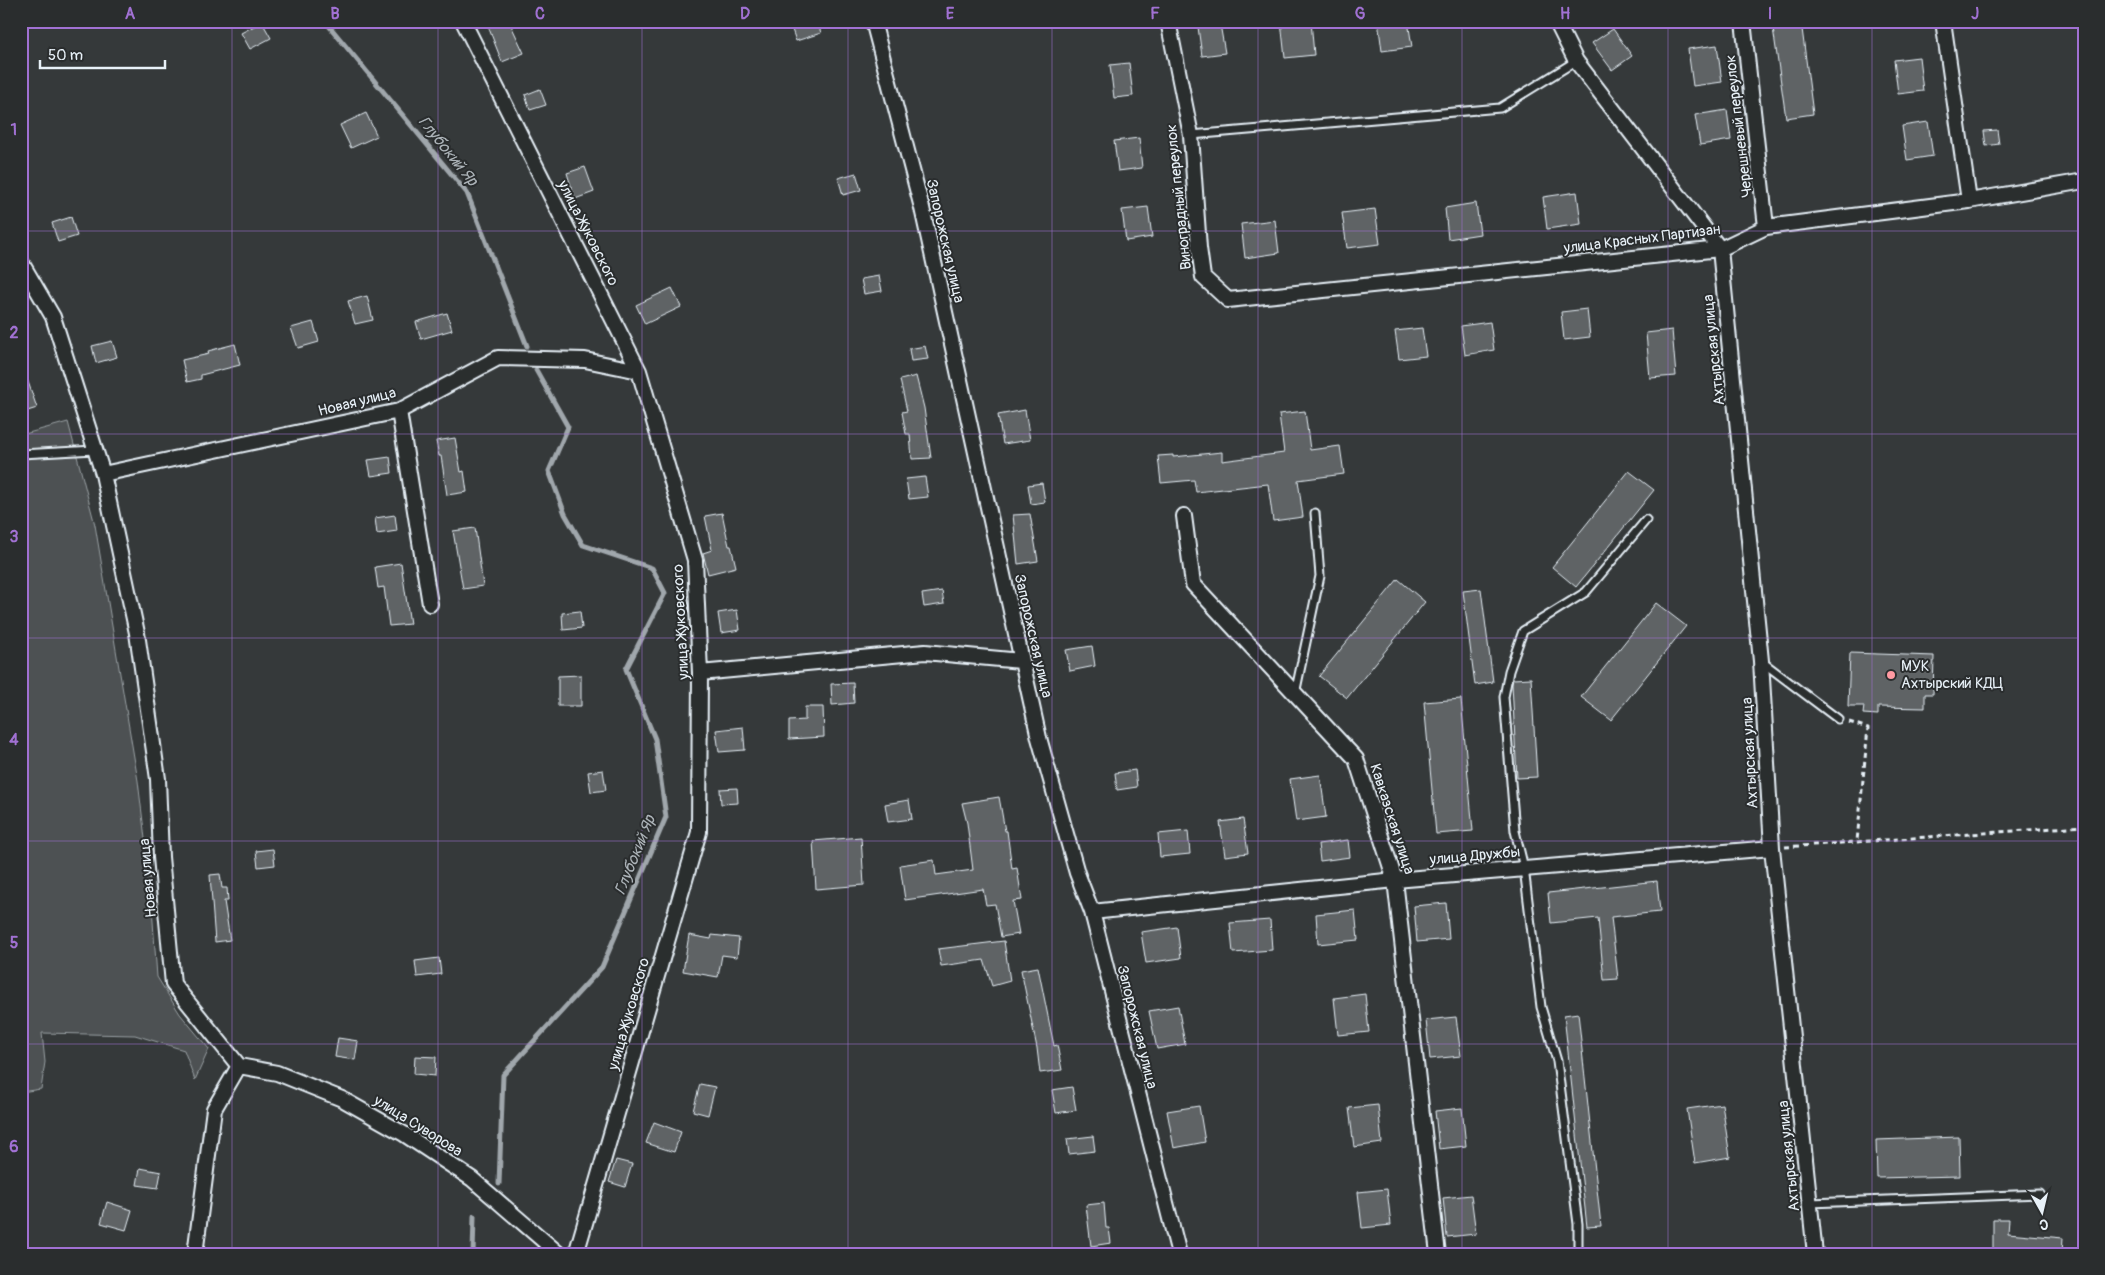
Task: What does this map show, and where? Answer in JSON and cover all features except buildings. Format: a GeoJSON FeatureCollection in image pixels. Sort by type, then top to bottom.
{"type":"FeatureCollection","features":[{"type":"Feature","properties":{"kind":"street","name":"улица Жуковского"},"geometry":{"type":"LineString","coordinates":[[463,21],[639,372],[695,560],[700,673],[699,832],[576,1254]]}},
{"type":"Feature","properties":{"kind":"street","name":"Запорожская улица"},"geometry":{"type":"LineString","coordinates":[[873,21],[922,208],[1039,738],[1074,863],[1092,912],[1179,1254]]}},
{"type":"Feature","properties":{"kind":"street","name":"Виноградный переулок"},"geometry":{"type":"LineString","coordinates":[[1168,21],[1191,135],[1199,248],[1203,277],[1228,300]]}},
{"type":"Feature","properties":{"kind":"street"},"geometry":{"type":"LineString","coordinates":[[1556,21],[1576,61],[1720,249]]}},
{"type":"Feature","properties":{"kind":"street","name":"Черешневый переулок"},"geometry":{"type":"LineString","coordinates":[[1743,21],[1766,226]]}},
{"type":"Feature","properties":{"kind":"street"},"geometry":{"type":"LineString","coordinates":[[1944,21],[1969,201]]}},
{"type":"Feature","properties":{"kind":"street","name":"улица Красных Партизан"},"geometry":{"type":"LineString","coordinates":[[1228,300],[1720,249],[1766,226],[1969,201],[2084,181]]}},
{"type":"Feature","properties":{"kind":"street","name":"Ахтырская улица"},"geometry":{"type":"LineString","coordinates":[[1720,249],[1761,661],[1772,848],[1815,1254]]}},
{"type":"Feature","properties":{"kind":"street","name":"Новая улица"},"geometry":{"type":"LineString","coordinates":[[21,262],[53,317],[96,450],[103,474],[137,633],[158,779],[161,857],[173,984],[239,1066]]}},
{"type":"Feature","properties":{"kind":"street","name":"Новая улица"},"geometry":{"type":"LineString","coordinates":[[103,474],[399,411],[498,358],[585,360],[639,372]]}},
{"type":"Feature","properties":{"kind":"street"},"geometry":{"type":"LineString","coordinates":[[399,411],[430,604]]}},
{"type":"Feature","properties":{"kind":"street","name":"Кавказская улица"},"geometry":{"type":"LineString","coordinates":[[1184,516],[1193,584],[1356,759],[1395,880],[1438,1254]]}},
{"type":"Feature","properties":{"kind":"street"},"geometry":{"type":"LineString","coordinates":[[700,673],[925,652],[1021,661]]}},
{"type":"Feature","properties":{"kind":"street","name":"улица Дружбы"},"geometry":{"type":"LineString","coordinates":[[1092,912],[1395,880],[1772,848]]}},
{"type":"Feature","properties":{"kind":"street"},"geometry":{"type":"LineString","coordinates":[[195,1254],[214,1109],[239,1066]]}},
{"type":"Feature","properties":{"kind":"street","name":"улица Суворова"},"geometry":{"type":"LineString","coordinates":[[239,1066],[277,1072],[342,1099],[404,1134],[472,1179],[559,1254]]}},
{"type":"Feature","properties":{"kind":"lane"},"geometry":{"type":"LineString","coordinates":[[1191,135],[1500,108],[1576,61]]}},
{"type":"Feature","properties":{"kind":"lane"},"geometry":{"type":"LineString","coordinates":[[21,454],[96,450]]}},
{"type":"Feature","properties":{"kind":"lane"},"geometry":{"type":"LineString","coordinates":[[1295,694],[1320,576],[1315,513]]}},
{"type":"Feature","properties":{"kind":"lane"},"geometry":{"type":"LineString","coordinates":[[1578,1254],[1578,1224],[1557,1061],[1541,1007],[1524,868],[1515,831],[1504,697],[1509,671],[1523,631],[1586,592],[1646,520]]}},
{"type":"Feature","properties":{"kind":"lane"},"geometry":{"type":"LineString","coordinates":[[1761,661],[1838,719]]}},
{"type":"Feature","properties":{"kind":"lane"},"geometry":{"type":"LineString","coordinates":[[1810,1203],[2040,1194]]}},
{"type":"Feature","properties":{"kind":"path"},"geometry":{"type":"LineString","coordinates":[[1838,719],[1868,728],[1857,842]]}},
{"type":"Feature","properties":{"kind":"path"},"geometry":{"type":"LineString","coordinates":[[1772,848],[2084,826]]}},
{"type":"Feature","properties":{"kind":"shaded area"},"geometry":{"type":"Polygon","coordinates":[[[68,422],[95,525],[138,781],[150,880],[157,977],[180,1014],[209,1049],[195,1080],[184,1050],[135,1035],[42,1033],[45,1062],[41,1089],[21,1092],[21,435],[68,422]]]}},
{"type":"Feature","properties":{"kind":"waterway","name":"Глубокий Яр"},"geometry":{"type":"LineString","coordinates":[[325,21],[467,193],[527,346]]}},
{"type":"Feature","properties":{"kind":"waterway","name":"Глубокий Яр"},"geometry":{"type":"LineString","coordinates":[[499,1184],[503,1075],[602,967],[666,817],[655,739],[626,669],[665,593],[652,568],[583,545],[565,514],[549,471],[568,427],[536,370]]}},
{"type":"Feature","properties":{"kind":"waterway","name":"Глубокий Яр"},"geometry":{"type":"LineString","coordinates":[[473,1254],[474,1216]]}},
{"type":"Feature","properties":{"kind":"place","name":"МУК Ахтырский КДЦ"},"geometry":{"type":"Point","coordinates":[1891,675]}}]}
